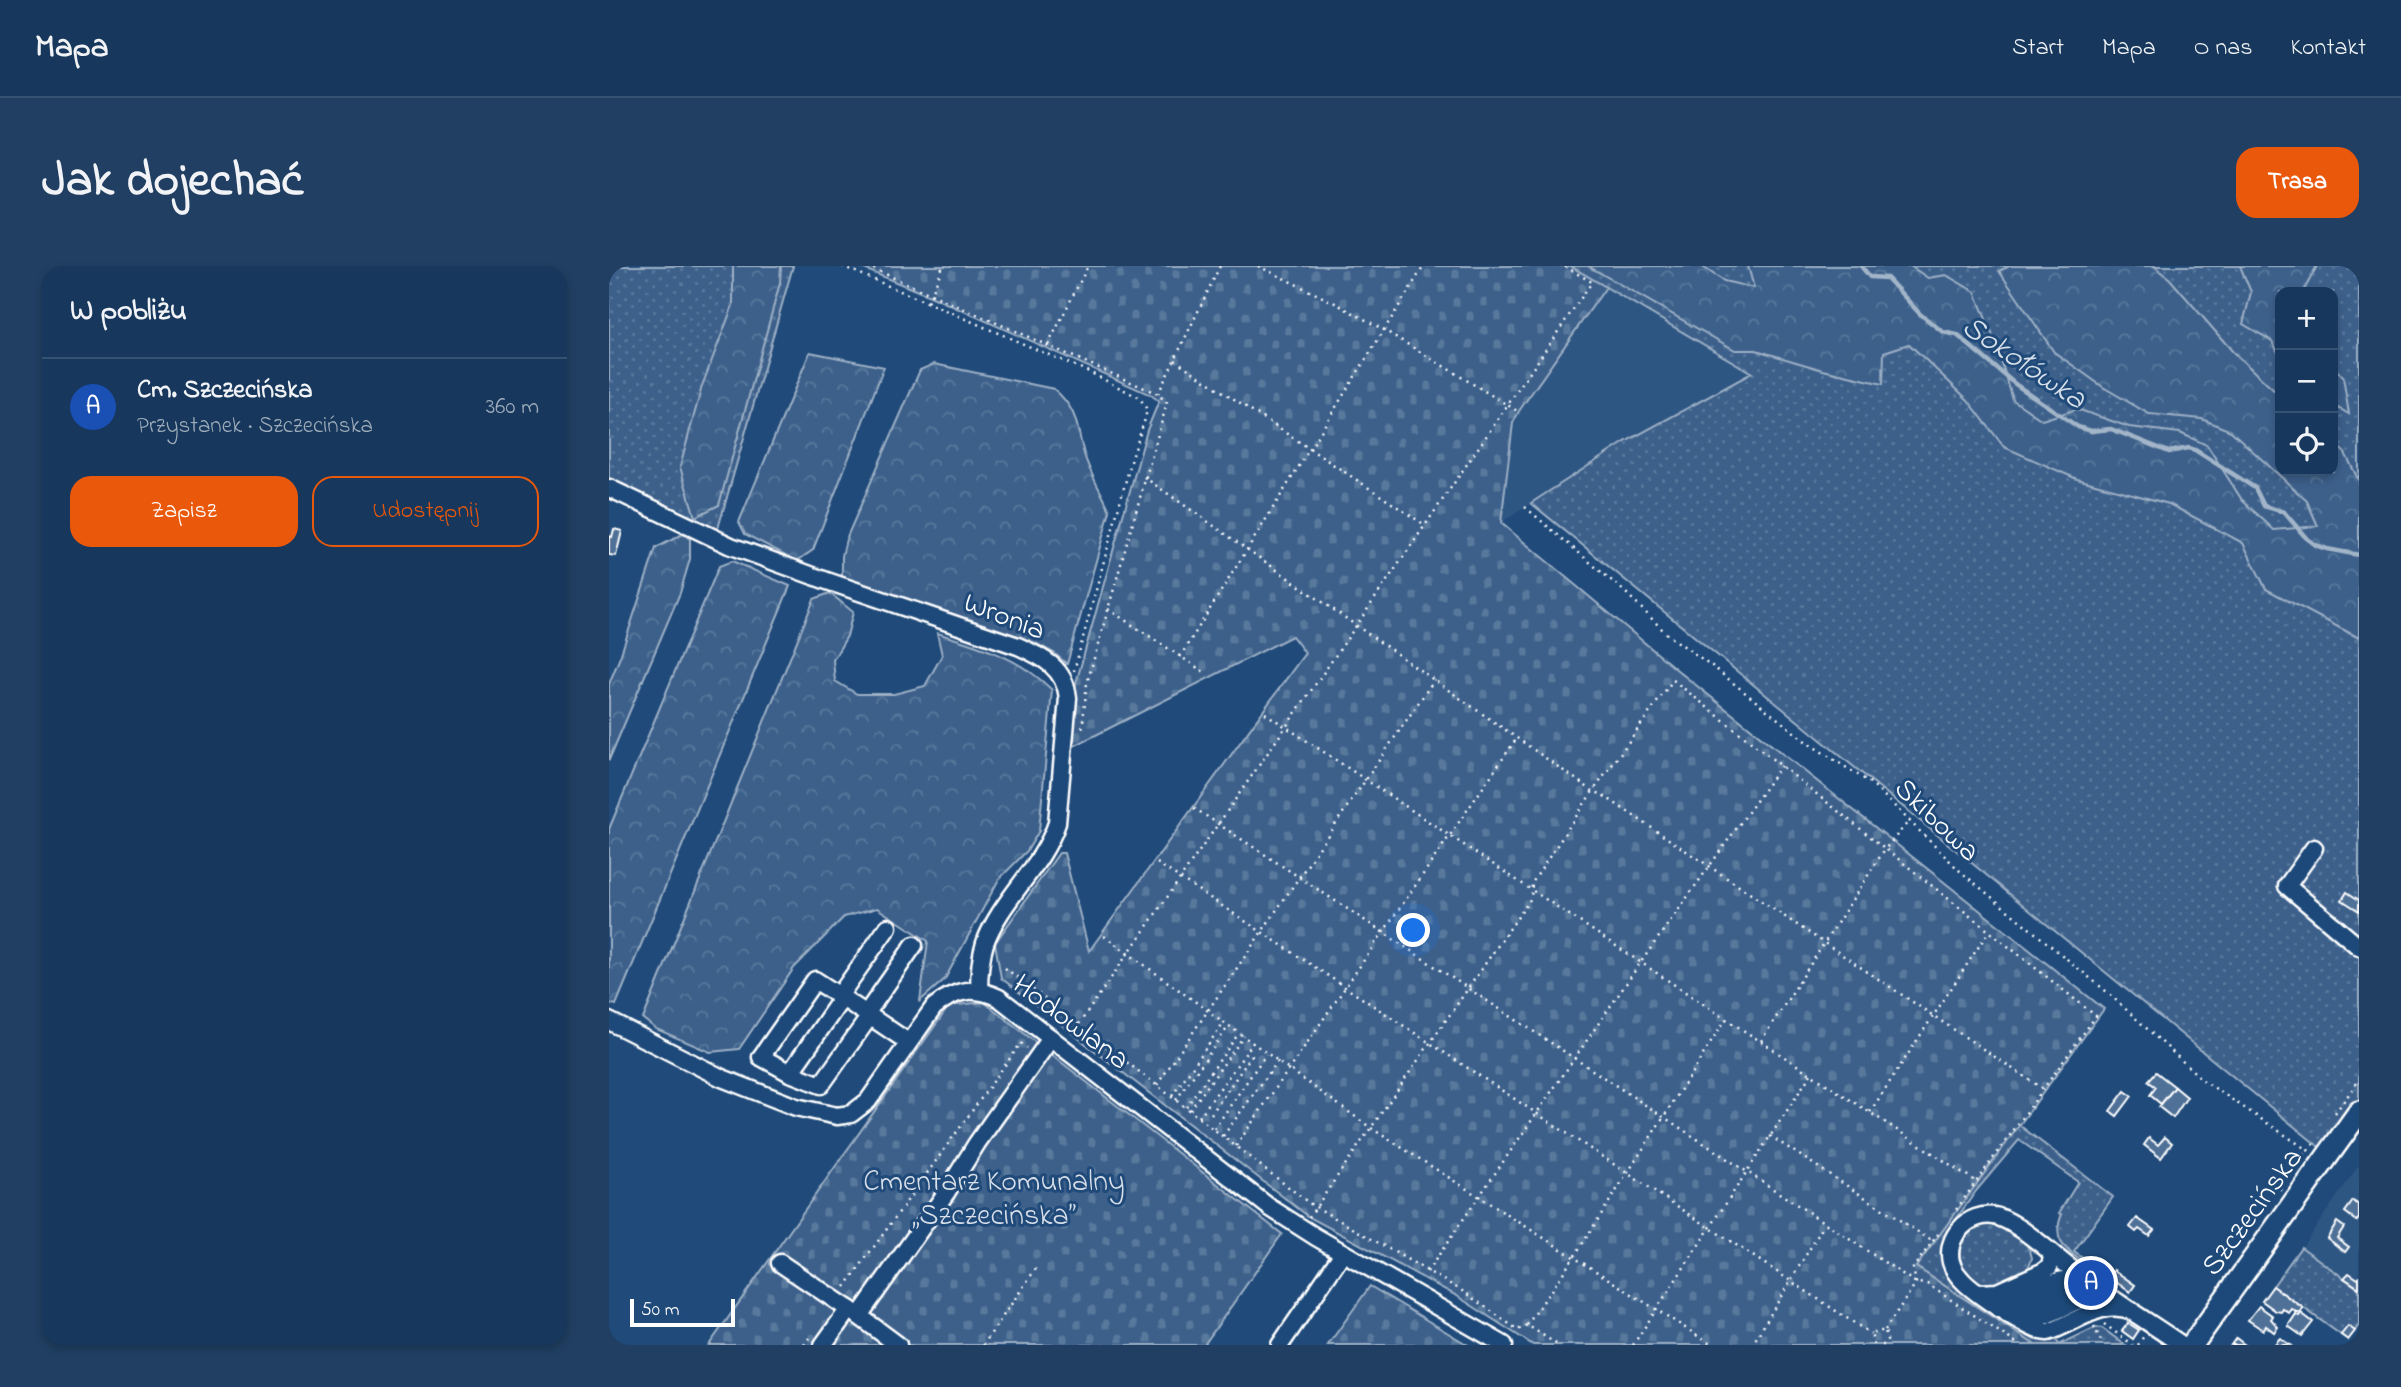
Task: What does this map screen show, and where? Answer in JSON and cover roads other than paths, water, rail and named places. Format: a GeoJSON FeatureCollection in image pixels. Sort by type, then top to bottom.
{"type":"FeatureCollection","features":[{"type":"Feature","properties":{"kind":"main road","name":"Szczecińska"},"geometry":{"type":"LineString","coordinates":[[2192,1345],[2359,1112]]}},
{"type":"Feature","properties":{"kind":"street","name":"Wronia"},"geometry":{"type":"LineString","coordinates":[[609,488],[731,546],[827,582],[1018,646],[1051,664],[1065,682],[1067,706],[1057,823],[1042,854],[998,916],[986,939],[980,967],[979,991]]}},
{"type":"Feature","properties":{"kind":"street"},"geometry":{"type":"LineString","coordinates":[[2314,848],[2287,886],[2359,947]]}},
{"type":"Feature","properties":{"kind":"street"},"geometry":{"type":"LineString","coordinates":[[764,1095],[841,997],[888,927]]}},
{"type":"Feature","properties":{"kind":"street"},"geometry":{"type":"LineString","coordinates":[[908,1042],[868,1015],[841,997],[815,980],[761,1057],[821,1085],[868,1015],[913,945]]}},
{"type":"Feature","properties":{"kind":"street","name":"Hodowlana"},"geometry":{"type":"LineString","coordinates":[[609,1021],[722,1078],[829,1116],[851,1114],[868,1101],[908,1042],[945,998],[961,991],[979,991],[999,998],[1269,1207],[1343,1253],[1504,1345]]}},
{"type":"Feature","properties":{"kind":"street"},"geometry":{"type":"LineString","coordinates":[[817,1339],[848,1309],[947,1193],[977,1143],[1051,1038]]}},
{"type":"Feature","properties":{"kind":"street"},"geometry":{"type":"LineString","coordinates":[[2131,1311],[2119,1307],[2104,1308],[2047,1332],[2035,1330],[1959,1278],[1950,1251],[1957,1232],[1973,1219],[1983,1215],[2004,1218],[2104,1292],[2182,1345]]}},
{"type":"Feature","properties":{"kind":"street"},"geometry":{"type":"LineString","coordinates":[[1974,1290],[1983,1293],[1997,1292],[2047,1269],[2052,1259],[2049,1252]]}},
{"type":"Feature","properties":{"kind":"street"},"geometry":{"type":"LineString","coordinates":[[1280,1345],[1343,1253]]}},
{"type":"Feature","properties":{"kind":"street"},"geometry":{"type":"LineString","coordinates":[[780,1263],[898,1345]]}},
{"type":"Feature","properties":{"kind":"street"},"geometry":{"type":"LineString","coordinates":[[2063,1278],[2081,1279],[2104,1292],[2101,1296],[2088,1296],[2034,1320],[2026,1320],[2002,1309],[1998,1303],[2063,1278]]}},
{"type":"Feature","properties":{"kind":"waterway","name":"Sokołówka"},"geometry":{"type":"LineString","coordinates":[[1861,266],[1870,277],[1887,278],[1920,314],[1943,332],[1957,335],[2015,384],[2078,427],[2091,431],[2111,429],[2169,452],[2189,448],[2195,450],[2255,488],[2264,506],[2284,512],[2315,545],[2359,555]]}},
{"type":"Feature","properties":{"kind":"place","name":"Cm. Szczecińska"},"geometry":{"type":"Point","coordinates":[2091,1283]}},
{"type":"Feature","properties":{"kind":"park label","name":"Cmentarz Komunalny „Szczecińska”"},"geometry":{"type":"Point","coordinates":[994,1198]}}]}
